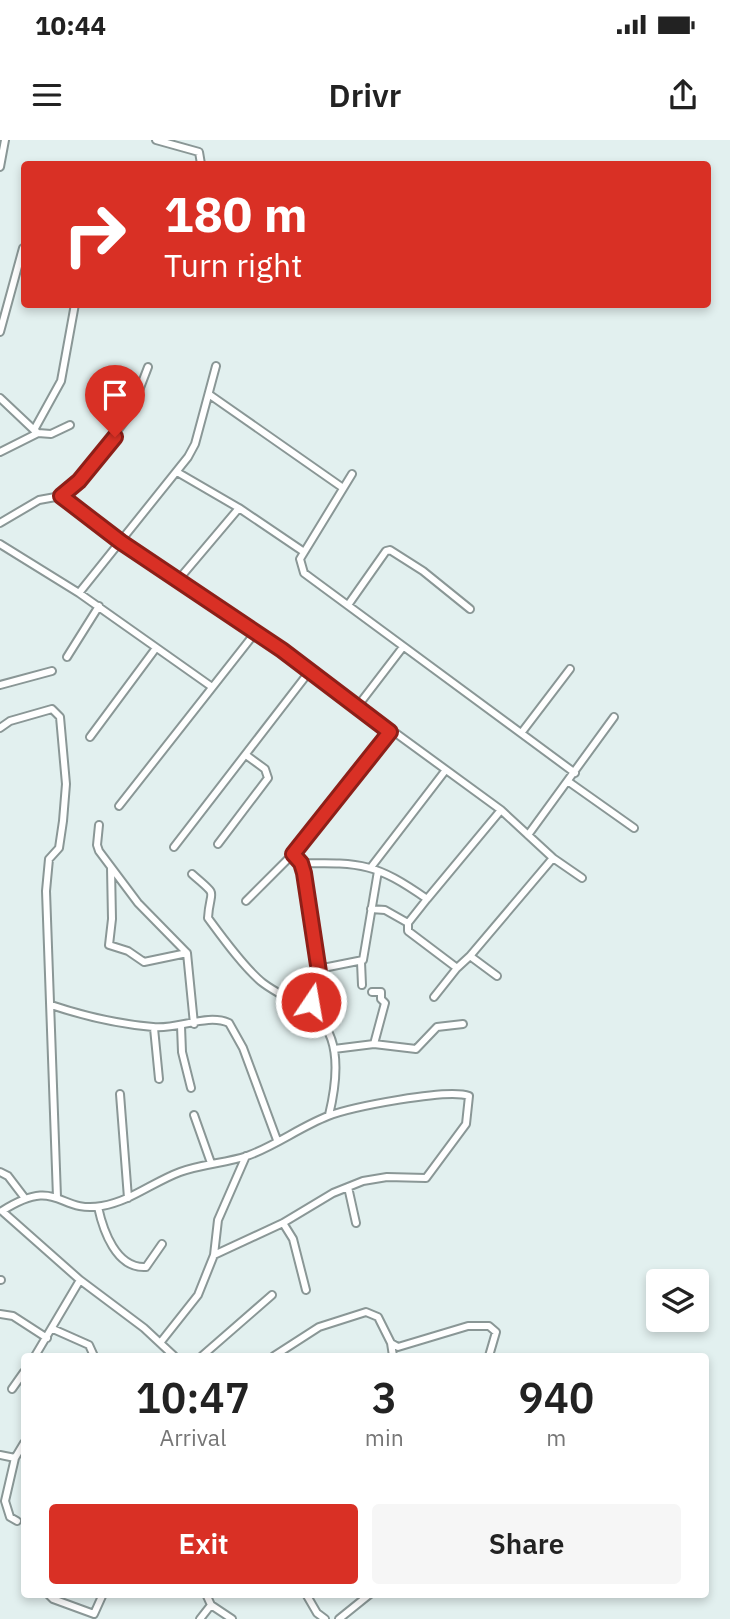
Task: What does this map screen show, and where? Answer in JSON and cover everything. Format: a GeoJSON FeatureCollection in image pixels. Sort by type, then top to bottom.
{"type":"FeatureCollection","features":[{"type":"Feature","properties":{"kind":"street"},"geometry":{"type":"LineString","coordinates":[[0,167],[5,140]]}},
{"type":"Feature","properties":{"kind":"street"},"geometry":{"type":"LineString","coordinates":[[156,140],[199,152],[200,161]]}},
{"type":"Feature","properties":{"kind":"street"},"geometry":{"type":"LineString","coordinates":[[0,332],[21,255]]}},
{"type":"Feature","properties":{"kind":"street"},"geometry":{"type":"LineString","coordinates":[[0,452],[36,432],[61,381],[74,308]]}},
{"type":"Feature","properties":{"kind":"street"},"geometry":{"type":"LineString","coordinates":[[79,593],[177,472],[195,444],[216,366]]}},
{"type":"Feature","properties":{"kind":"street"},"geometry":{"type":"LineString","coordinates":[[0,523],[39,500],[61,496],[79,481],[130,414],[148,367]]}},
{"type":"Feature","properties":{"kind":"street"},"geometry":{"type":"LineString","coordinates":[[210,395],[343,488]]}},
{"type":"Feature","properties":{"kind":"street"},"geometry":{"type":"LineString","coordinates":[[0,398],[36,432],[51,434],[70,425]]}},
{"type":"Feature","properties":{"kind":"street"},"geometry":{"type":"LineString","coordinates":[[177,472],[239,508],[304,552]]}},
{"type":"Feature","properties":{"kind":"street"},"geometry":{"type":"LineString","coordinates":[[352,474],[304,552],[300,564],[304,573],[575,773]]}},
{"type":"Feature","properties":{"kind":"street"},"geometry":{"type":"LineString","coordinates":[[61,496],[121,542],[179,579],[501,810],[553,858],[582,878]]}},
{"type":"Feature","properties":{"kind":"street"},"geometry":{"type":"LineString","coordinates":[[179,579],[239,508]]}},
{"type":"Feature","properties":{"kind":"street"},"geometry":{"type":"LineString","coordinates":[[0,544],[99,606],[212,687]]}},
{"type":"Feature","properties":{"kind":"street"},"geometry":{"type":"LineString","coordinates":[[348,605],[386,551],[390,550],[424,571],[470,609]]}},
{"type":"Feature","properties":{"kind":"street"},"geometry":{"type":"LineString","coordinates":[[66,657],[99,606]]}},
{"type":"Feature","properties":{"kind":"street"},"geometry":{"type":"LineString","coordinates":[[119,806],[255,633]]}},
{"type":"Feature","properties":{"kind":"street"},"geometry":{"type":"LineString","coordinates":[[90,737],[156,648]]}},
{"type":"Feature","properties":{"kind":"street"},"geometry":{"type":"LineString","coordinates":[[357,707],[403,648]]}},
{"type":"Feature","properties":{"kind":"street"},"geometry":{"type":"LineString","coordinates":[[522,732],[570,669]]}},
{"type":"Feature","properties":{"kind":"street"},"geometry":{"type":"LineString","coordinates":[[0,685],[52,671]]}},
{"type":"Feature","properties":{"kind":"street"},"geometry":{"type":"LineString","coordinates":[[174,847],[309,672]]}},
{"type":"Feature","properties":{"kind":"street"},"geometry":{"type":"LineString","coordinates":[[0,728],[10,721],[52,709],[61,717],[65,784],[63,821],[59,848],[49,859],[46,891],[57,1197]]}},
{"type":"Feature","properties":{"kind":"street"},"geometry":{"type":"LineString","coordinates":[[528,835],[614,717]]}},
{"type":"Feature","properties":{"kind":"street"},"geometry":{"type":"LineString","coordinates":[[246,901],[293,854],[390,732]]}},
{"type":"Feature","properties":{"kind":"street"},"geometry":{"type":"LineString","coordinates":[[218,844],[268,778],[265,769],[246,755]]}},
{"type":"Feature","properties":{"kind":"street"},"geometry":{"type":"LineString","coordinates":[[362,985],[361,962],[375,869],[445,771]]}},
{"type":"Feature","properties":{"kind":"street"},"geometry":{"type":"LineString","coordinates":[[569,782],[634,828]]}},
{"type":"Feature","properties":{"kind":"street"},"geometry":{"type":"LineString","coordinates":[[457,968],[408,930],[408,923],[501,810]]}},
{"type":"Feature","properties":{"kind":"street"},"geometry":{"type":"LineString","coordinates":[[99,825],[97,845],[111,869],[138,904],[187,953],[194,1024]]}},
{"type":"Feature","properties":{"kind":"street"},"geometry":{"type":"LineString","coordinates":[[293,854],[301,863],[319,972],[316,991],[304,1009]]}},
{"type":"Feature","properties":{"kind":"street"},"geometry":{"type":"LineString","coordinates":[[434,996],[553,858]]}},
{"type":"Feature","properties":{"kind":"street"},"geometry":{"type":"LineString","coordinates":[[301,863],[335,862],[375,869],[401,880],[427,899]]}},
{"type":"Feature","properties":{"kind":"street"},"geometry":{"type":"LineString","coordinates":[[111,869],[112,919],[109,945],[128,951],[144,962],[187,953]]}},
{"type":"Feature","properties":{"kind":"street"},"geometry":{"type":"LineString","coordinates":[[192,874],[212,892],[214,898],[208,918],[261,981],[326,1027],[334,1049],[335,1078],[329,1115]]}},
{"type":"Feature","properties":{"kind":"street"},"geometry":{"type":"LineString","coordinates":[[371,909],[384,910],[408,923]]}},
{"type":"Feature","properties":{"kind":"street"},"geometry":{"type":"LineString","coordinates":[[470,956],[497,976]]}},
{"type":"Feature","properties":{"kind":"street"},"geometry":{"type":"LineString","coordinates":[[319,972],[330,966],[361,962]]}},
{"type":"Feature","properties":{"kind":"street"},"geometry":{"type":"LineString","coordinates":[[372,992],[381,992],[381,999],[385,1003],[374,1044]]}},
{"type":"Feature","properties":{"kind":"street"},"geometry":{"type":"LineString","coordinates":[[51,1005],[87,1017],[154,1027],[181,1026],[212,1020],[229,1023],[243,1048],[277,1140]]}},
{"type":"Feature","properties":{"kind":"street"},"geometry":{"type":"LineString","coordinates":[[334,1049],[374,1044],[416,1049],[437,1027],[463,1024]]}},
{"type":"Feature","properties":{"kind":"street"},"geometry":{"type":"LineString","coordinates":[[181,1026],[182,1052],[191,1088]]}},
{"type":"Feature","properties":{"kind":"street"},"geometry":{"type":"LineString","coordinates":[[154,1027],[159,1079]]}},
{"type":"Feature","properties":{"kind":"street"},"geometry":{"type":"LineString","coordinates":[[120,1094],[128,1198]]}},
{"type":"Feature","properties":{"kind":"street"},"geometry":{"type":"LineString","coordinates":[[171,1353],[116,1305],[80,1280],[1,1211],[24,1197],[36,1194],[98,1207],[128,1198],[177,1173],[246,1156],[329,1115],[393,1101],[450,1094],[464,1094],[471,1102],[466,1124],[426,1178],[387,1177],[348,1186],[283,1223],[214,1255]]}},
{"type":"Feature","properties":{"kind":"street"},"geometry":{"type":"LineString","coordinates":[[194,1115],[211,1163]]}},
{"type":"Feature","properties":{"kind":"street"},"geometry":{"type":"LineString","coordinates":[[160,1343],[198,1295],[214,1255],[218,1220],[246,1156]]}},
{"type":"Feature","properties":{"kind":"street"},"geometry":{"type":"LineString","coordinates":[[0,1172],[8,1176],[24,1197]]}},
{"type":"Feature","properties":{"kind":"street"},"geometry":{"type":"LineString","coordinates":[[348,1186],[356,1223]]}},
{"type":"Feature","properties":{"kind":"street"},"geometry":{"type":"LineString","coordinates":[[98,1207],[108,1242],[136,1267],[146,1267],[162,1244]]}},
{"type":"Feature","properties":{"kind":"street"},"geometry":{"type":"LineString","coordinates":[[283,1223],[293,1239],[306,1290]]}},
{"type":"Feature","properties":{"kind":"street"},"geometry":{"type":"LineString","coordinates":[[37,1353],[54,1329],[80,1280]]}},
{"type":"Feature","properties":{"kind":"street"},"geometry":{"type":"LineString","coordinates":[[205,1353],[272,1295]]}},
{"type":"Feature","properties":{"kind":"street"},"geometry":{"type":"LineString","coordinates":[[279,1353],[319,1327],[366,1312],[379,1317],[393,1353]]}},
{"type":"Feature","properties":{"kind":"street"},"geometry":{"type":"LineString","coordinates":[[0,1314],[13,1317],[47,1338]]}},
{"type":"Feature","properties":{"kind":"street"},"geometry":{"type":"LineString","coordinates":[[391,1343],[405,1346],[438,1334],[481,1324],[494,1328],[496,1332],[490,1353]]}},
{"type":"Feature","properties":{"kind":"street"},"geometry":{"type":"LineString","coordinates":[[54,1329],[89,1345],[93,1353]]}},
{"type":"Feature","properties":{"kind":"street"},"geometry":{"type":"LineString","coordinates":[[12,1389],[21,1376]]}},
{"type":"Feature","properties":{"kind":"street"},"geometry":{"type":"LineString","coordinates":[[17,1521],[10,1517],[5,1503],[15,1458],[21,1448]]}},
{"type":"Feature","properties":{"kind":"street"},"geometry":{"type":"LineString","coordinates":[[0,1454],[15,1458]]}},
{"type":"Feature","properties":{"kind":"street"},"geometry":{"type":"LineString","coordinates":[[52,1598],[94,1614],[101,1598]]}},
{"type":"Feature","properties":{"kind":"street"},"geometry":{"type":"LineString","coordinates":[[200,1619],[210,1598],[232,1619]]}},
{"type":"Feature","properties":{"kind":"street"},"geometry":{"type":"LineString","coordinates":[[308,1598],[315,1616],[325,1619]]}},
{"type":"Feature","properties":{"kind":"street"},"geometry":{"type":"LineString","coordinates":[[339,1619],[365,1598]]}},
{"type":"Feature","properties":{"kind":"route"},"geometry":{"type":"LineString","coordinates":[[115,437],[79,481],[61,496],[121,542],[282,650],[390,732],[293,854],[301,863],[304,873],[314,954],[319,972],[311,1002]]}}]}
